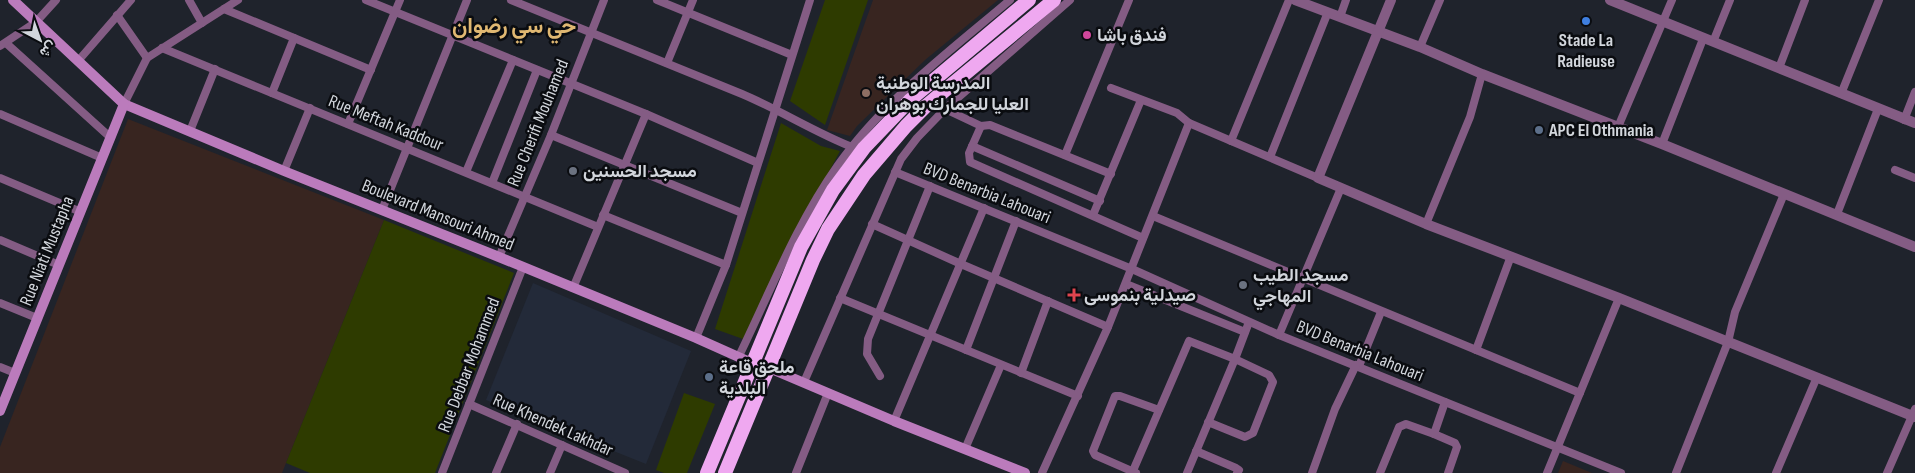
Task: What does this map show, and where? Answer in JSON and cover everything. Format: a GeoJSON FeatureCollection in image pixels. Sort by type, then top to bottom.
{"type":"FeatureCollection","features":[{"type":"Feature","properties":{"kind":"highway"},"geometry":{"type":"LineString","coordinates":[[707,473],[801,247],[833,190],[864,148],[910,100],[1029,0]]}},
{"type":"Feature","properties":{"kind":"highway"},"geometry":{"type":"LineString","coordinates":[[725,473],[816,252],[828,229],[864,175],[885,149],[926,106],[1054,0]]}},
{"type":"Feature","properties":{"kind":"main road"},"geometry":{"type":"LineString","coordinates":[[13,0],[124,104]]}},
{"type":"Feature","properties":{"kind":"main road","name":"Boulevard Mansouri Ahmed"},"geometry":{"type":"LineString","coordinates":[[124,104],[284,171],[499,256],[752,363]]}},
{"type":"Feature","properties":{"kind":"main road","name":"Rue Niati Mustapha"},"geometry":{"type":"LineString","coordinates":[[0,410],[124,104]]}},
{"type":"Feature","properties":{"kind":"main road"},"geometry":{"type":"LineString","coordinates":[[769,368],[894,421],[1026,473]]}},
{"type":"Feature","properties":{"kind":"street"},"geometry":{"type":"LineString","coordinates":[[56,0],[36,22],[3,45],[110,138]]}},
{"type":"Feature","properties":{"kind":"street"},"geometry":{"type":"LineString","coordinates":[[78,61],[131,0]]}},
{"type":"Feature","properties":{"kind":"street"},"geometry":{"type":"LineString","coordinates":[[189,0],[202,22]]}},
{"type":"Feature","properties":{"kind":"street"},"geometry":{"type":"LineString","coordinates":[[124,104],[147,58],[238,0]]}},
{"type":"Feature","properties":{"kind":"street"},"geometry":{"type":"LineString","coordinates":[[366,0],[646,114],[758,163]]}},
{"type":"Feature","properties":{"kind":"street"},"geometry":{"type":"LineString","coordinates":[[348,124],[400,0]]}},
{"type":"Feature","properties":{"kind":"street"},"geometry":{"type":"LineString","coordinates":[[382,210],[467,0]]}},
{"type":"Feature","properties":{"kind":"street"},"geometry":{"type":"LineString","coordinates":[[511,0],[776,108],[828,137],[852,147]]}},
{"type":"Feature","properties":{"kind":"street"},"geometry":{"type":"LineString","coordinates":[[534,9],[537,0]]}},
{"type":"Feature","properties":{"kind":"street","name":"Rue Cherifi Mouhamed"},"geometry":{"type":"LineString","coordinates":[[499,256],[604,0]]}},
{"type":"Feature","properties":{"kind":"street"},"geometry":{"type":"LineString","coordinates":[[657,0],[792,55]]}},
{"type":"Feature","properties":{"kind":"street"},"geometry":{"type":"LineString","coordinates":[[667,63],[693,0]]}},
{"type":"Feature","properties":{"kind":"street"},"geometry":{"type":"LineString","coordinates":[[739,356],[803,222],[822,189],[852,147],[874,120],[914,82],[1010,0]]}},
{"type":"Feature","properties":{"kind":"street","name":"BVD Benarbia Lahouari"},"geometry":{"type":"LineString","coordinates":[[804,382],[901,159],[917,138],[946,109],[1070,0]]}},
{"type":"Feature","properties":{"kind":"street"},"geometry":{"type":"LineString","coordinates":[[1064,155],[1129,0]]}},
{"type":"Feature","properties":{"kind":"street"},"geometry":{"type":"LineString","coordinates":[[1231,141],[1290,0]]}},
{"type":"Feature","properties":{"kind":"street"},"geometry":{"type":"LineString","coordinates":[[1295,0],[1420,47],[1482,74],[1837,214],[1915,248]]}},
{"type":"Feature","properties":{"kind":"street"},"geometry":{"type":"LineString","coordinates":[[1340,17],[1346,0]]}},
{"type":"Feature","properties":{"kind":"street"},"geometry":{"type":"LineString","coordinates":[[1318,178],[1391,0]]}},
{"type":"Feature","properties":{"kind":"street"},"geometry":{"type":"LineString","coordinates":[[1420,47],[1440,0]]}},
{"type":"Feature","properties":{"kind":"street"},"geometry":{"type":"LineString","coordinates":[[1610,0],[1915,123]]}},
{"type":"Feature","properties":{"kind":"street"},"geometry":{"type":"LineString","coordinates":[[1618,127],[1672,0]]}},
{"type":"Feature","properties":{"kind":"street"},"geometry":{"type":"LineString","coordinates":[[1662,144],[1708,40],[1730,0]]}},
{"type":"Feature","properties":{"kind":"street"},"geometry":{"type":"LineString","coordinates":[[1779,68],[1805,0]]}},
{"type":"Feature","properties":{"kind":"street"},"geometry":{"type":"LineString","coordinates":[[1841,94],[1879,0]]}},
{"type":"Feature","properties":{"kind":"street"},"geometry":{"type":"LineString","coordinates":[[696,338],[726,265],[776,108],[807,1]]}},
{"type":"Feature","properties":{"kind":"street"},"geometry":{"type":"LineString","coordinates":[[224,9],[371,70]]}},
{"type":"Feature","properties":{"kind":"street"},"geometry":{"type":"LineString","coordinates":[[1270,158],[1328,12]]}},
{"type":"Feature","properties":{"kind":"street"},"geometry":{"type":"LineString","coordinates":[[117,15],[147,58]]}},
{"type":"Feature","properties":{"kind":"street"},"geometry":{"type":"LineString","coordinates":[[272,92],[294,38]]}},
{"type":"Feature","properties":{"kind":"street","name":"Rue Meftah Kaddour"},"geometry":{"type":"LineString","coordinates":[[162,48],[598,227]]}},
{"type":"Feature","properties":{"kind":"street"},"geometry":{"type":"LineString","coordinates":[[466,172],[513,60]]}},
{"type":"Feature","properties":{"kind":"street"},"geometry":{"type":"LineString","coordinates":[[190,131],[215,69]]}},
{"type":"Feature","properties":{"kind":"street"},"geometry":{"type":"LineString","coordinates":[[492,183],[537,70]]}},
{"type":"Feature","properties":{"kind":"street"},"geometry":{"type":"LineString","coordinates":[[1426,224],[1470,117],[1482,74]]}},
{"type":"Feature","properties":{"kind":"street"},"geometry":{"type":"LineString","coordinates":[[1111,88],[1178,113],[1189,123],[1426,224],[1914,414],[1888,473]]}},
{"type":"Feature","properties":{"kind":"street"},"geometry":{"type":"LineString","coordinates":[[1904,120],[1915,92]]}},
{"type":"Feature","properties":{"kind":"street"},"geometry":{"type":"LineString","coordinates":[[1093,215],[1141,100]]}},
{"type":"Feature","properties":{"kind":"street"},"geometry":{"type":"LineString","coordinates":[[284,171],[310,108]]}},
{"type":"Feature","properties":{"kind":"street"},"geometry":{"type":"LineString","coordinates":[[946,109],[981,126],[990,125],[1111,174]]}},
{"type":"Feature","properties":{"kind":"street"},"geometry":{"type":"LineString","coordinates":[[1837,214],[1878,109]]}},
{"type":"Feature","properties":{"kind":"street"},"geometry":{"type":"LineString","coordinates":[[573,288],[646,114]]}},
{"type":"Feature","properties":{"kind":"street"},"geometry":{"type":"LineString","coordinates":[[1,117],[102,158]]}},
{"type":"Feature","properties":{"kind":"street"},"geometry":{"type":"LineString","coordinates":[[1042,473],[1108,327],[1189,123]]}},
{"type":"Feature","properties":{"kind":"street"},"geometry":{"type":"LineString","coordinates":[[981,126],[969,153],[970,162],[1143,238]]}},
{"type":"Feature","properties":{"kind":"street"},"geometry":{"type":"LineString","coordinates":[[550,135],[742,213]]}},
{"type":"Feature","properties":{"kind":"street"},"geometry":{"type":"LineString","coordinates":[[972,146],[1100,201]]}},
{"type":"Feature","properties":{"kind":"street"},"geometry":{"type":"LineString","coordinates":[[1895,170],[1915,178]]}},
{"type":"Feature","properties":{"kind":"street","name":"BVD Benarbia Lahouari"},"geometry":{"type":"LineString","coordinates":[[895,172],[1132,269],[1279,335],[1621,473]]}},
{"type":"Feature","properties":{"kind":"street"},"geometry":{"type":"LineString","coordinates":[[0,178],[81,212]]}},
{"type":"Feature","properties":{"kind":"street"},"geometry":{"type":"LineString","coordinates":[[880,376],[867,354],[868,339],[930,186]]}},
{"type":"Feature","properties":{"kind":"street"},"geometry":{"type":"LineString","coordinates":[[1279,335],[1341,188]]}},
{"type":"Feature","properties":{"kind":"street"},"geometry":{"type":"LineString","coordinates":[[1676,473],[1728,342],[1735,312],[1784,194]]}},
{"type":"Feature","properties":{"kind":"street"},"geometry":{"type":"LineString","coordinates":[[894,421],[984,208]]}},
{"type":"Feature","properties":{"kind":"street"},"geometry":{"type":"LineString","coordinates":[[603,215],[726,265]]}},
{"type":"Feature","properties":{"kind":"street"},"geometry":{"type":"LineString","coordinates":[[1153,216],[1580,393]]}},
{"type":"Feature","properties":{"kind":"street"},"geometry":{"type":"LineString","coordinates":[[966,350],[1016,221]]}},
{"type":"Feature","properties":{"kind":"street"},"geometry":{"type":"LineString","coordinates":[[872,224],[994,279],[1108,327]]}},
{"type":"Feature","properties":{"kind":"street"},"geometry":{"type":"LineString","coordinates":[[0,240],[59,265]]}},
{"type":"Feature","properties":{"kind":"street"},"geometry":{"type":"LineString","coordinates":[[1476,350],[1511,256]]}},
{"type":"Feature","properties":{"kind":"street","name":"Rue Debbar Mohammed"},"geometry":{"type":"LineString","coordinates":[[442,473],[523,267]]}},
{"type":"Feature","properties":{"kind":"street"},"geometry":{"type":"LineString","coordinates":[[1126,284],[1245,332]]}},
{"type":"Feature","properties":{"kind":"street"},"geometry":{"type":"LineString","coordinates":[[840,298],[1078,396]]}},
{"type":"Feature","properties":{"kind":"street"},"geometry":{"type":"LineString","coordinates":[[1547,473],[1619,298]]}},
{"type":"Feature","properties":{"kind":"street"},"geometry":{"type":"LineString","coordinates":[[1021,373],[1048,301]]}},
{"type":"Feature","properties":{"kind":"street"},"geometry":{"type":"LineString","coordinates":[[0,303],[38,318]]}},
{"type":"Feature","properties":{"kind":"street"},"geometry":{"type":"LineString","coordinates":[[1312,473],[1335,409],[1358,366],[1381,312]]}},
{"type":"Feature","properties":{"kind":"street"},"geometry":{"type":"LineString","coordinates":[[1186,473],[1250,322]]}},
{"type":"Feature","properties":{"kind":"street"},"geometry":{"type":"LineString","coordinates":[[1160,410],[1116,396],[1093,451],[1095,455],[1134,473],[1189,341],[1269,375],[1273,382],[1253,433],[1245,437],[1208,422]]}},
{"type":"Feature","properties":{"kind":"street"},"geometry":{"type":"LineString","coordinates":[[965,449],[1001,365]]}},
{"type":"Feature","properties":{"kind":"street"},"geometry":{"type":"LineString","coordinates":[[0,366],[15,373]]}},
{"type":"Feature","properties":{"kind":"street"},"geometry":{"type":"LineString","coordinates":[[1776,473],[1817,377]]}},
{"type":"Feature","properties":{"kind":"street"},"geometry":{"type":"LineString","coordinates":[[796,473],[828,392]]}},
{"type":"Feature","properties":{"kind":"street"},"geometry":{"type":"LineString","coordinates":[[1434,434],[1444,402]]}},
{"type":"Feature","properties":{"kind":"street","name":"Rue Khendek Lakhdar"},"geometry":{"type":"LineString","coordinates":[[469,404],[625,473]]}},
{"type":"Feature","properties":{"kind":"street"},"geometry":{"type":"LineString","coordinates":[[496,473],[517,424]]}},
{"type":"Feature","properties":{"kind":"street"},"geometry":{"type":"LineString","coordinates":[[1380,473],[1397,431],[1402,425],[1408,424],[1455,443],[1457,446],[1448,473]]}},
{"type":"Feature","properties":{"kind":"street"},"geometry":{"type":"LineString","coordinates":[[550,473],[562,446]]}},
{"type":"Feature","properties":{"kind":"street"},"geometry":{"type":"LineString","coordinates":[[1196,451],[1236,468],[1238,470],[1237,473]]}},
{"type":"Feature","properties":{"kind":"shaded area","name":"المدرسة الوطنية العليا للجمارك بوهران"},"geometry":{"type":"Polygon","coordinates":[[[873,0],[998,0],[925,60],[857,126],[850,136],[827,130],[873,0]]]}},
{"type":"Feature","properties":{"kind":"shaded area"},"geometry":{"type":"Polygon","coordinates":[[[128,119],[384,220],[282,473],[0,473],[0,447],[128,119]]]}},
{"type":"Feature","properties":{"kind":"shaded area"},"geometry":{"type":"Polygon","coordinates":[[[533,283],[691,351],[646,464],[486,400],[533,283]]]}},
{"type":"Feature","properties":{"kind":"shaded area"},"geometry":{"type":"Polygon","coordinates":[[[1563,461],[1592,473],[1558,473],[1563,461]]]}},
{"type":"Feature","properties":{"kind":"green space"},"geometry":{"type":"Polygon","coordinates":[[[825,0],[868,0],[825,125],[790,101],[825,0]]]}},
{"type":"Feature","properties":{"kind":"green space"},"geometry":{"type":"Polygon","coordinates":[[[781,123],[821,146],[840,151],[783,258],[743,339],[715,329],[781,123]]]}},
{"type":"Feature","properties":{"kind":"green space"},"geometry":{"type":"Polygon","coordinates":[[[384,220],[514,273],[435,473],[310,473],[286,463],[384,220]]]}},
{"type":"Feature","properties":{"kind":"green space"},"geometry":{"type":"Polygon","coordinates":[[[684,393],[715,404],[687,473],[664,473],[656,470],[684,393]]]}},
{"type":"Feature","properties":{"kind":"place","name":"Stade La Radieuse"},"geometry":{"type":"Point","coordinates":[1586,21]}},
{"type":"Feature","properties":{"kind":"place","name":"فندق باشا"},"geometry":{"type":"Point","coordinates":[1087,35]}},
{"type":"Feature","properties":{"kind":"place","name":"المدرسة الوطنية العليا للجمارك بوهران"},"geometry":{"type":"Point","coordinates":[866,93]}},
{"type":"Feature","properties":{"kind":"place","name":"APC El Othmania"},"geometry":{"type":"Point","coordinates":[1539,130]}},
{"type":"Feature","properties":{"kind":"place","name":"مسجد الحسنين"},"geometry":{"type":"Point","coordinates":[573,171]}},
{"type":"Feature","properties":{"kind":"place","name":"مسجد الطيب المهاجي"},"geometry":{"type":"Point","coordinates":[1243,285]}},
{"type":"Feature","properties":{"kind":"place","name":"صيدلية بنموسى"},"geometry":{"type":"Point","coordinates":[1074,295]}},
{"type":"Feature","properties":{"kind":"place","name":"ملحق قاعة البلدية"},"geometry":{"type":"Point","coordinates":[709,377]}},
{"type":"Feature","properties":{"kind":"district","name":"حي سي رضوان"},"geometry":{"type":"Point","coordinates":[514,26]}}]}
